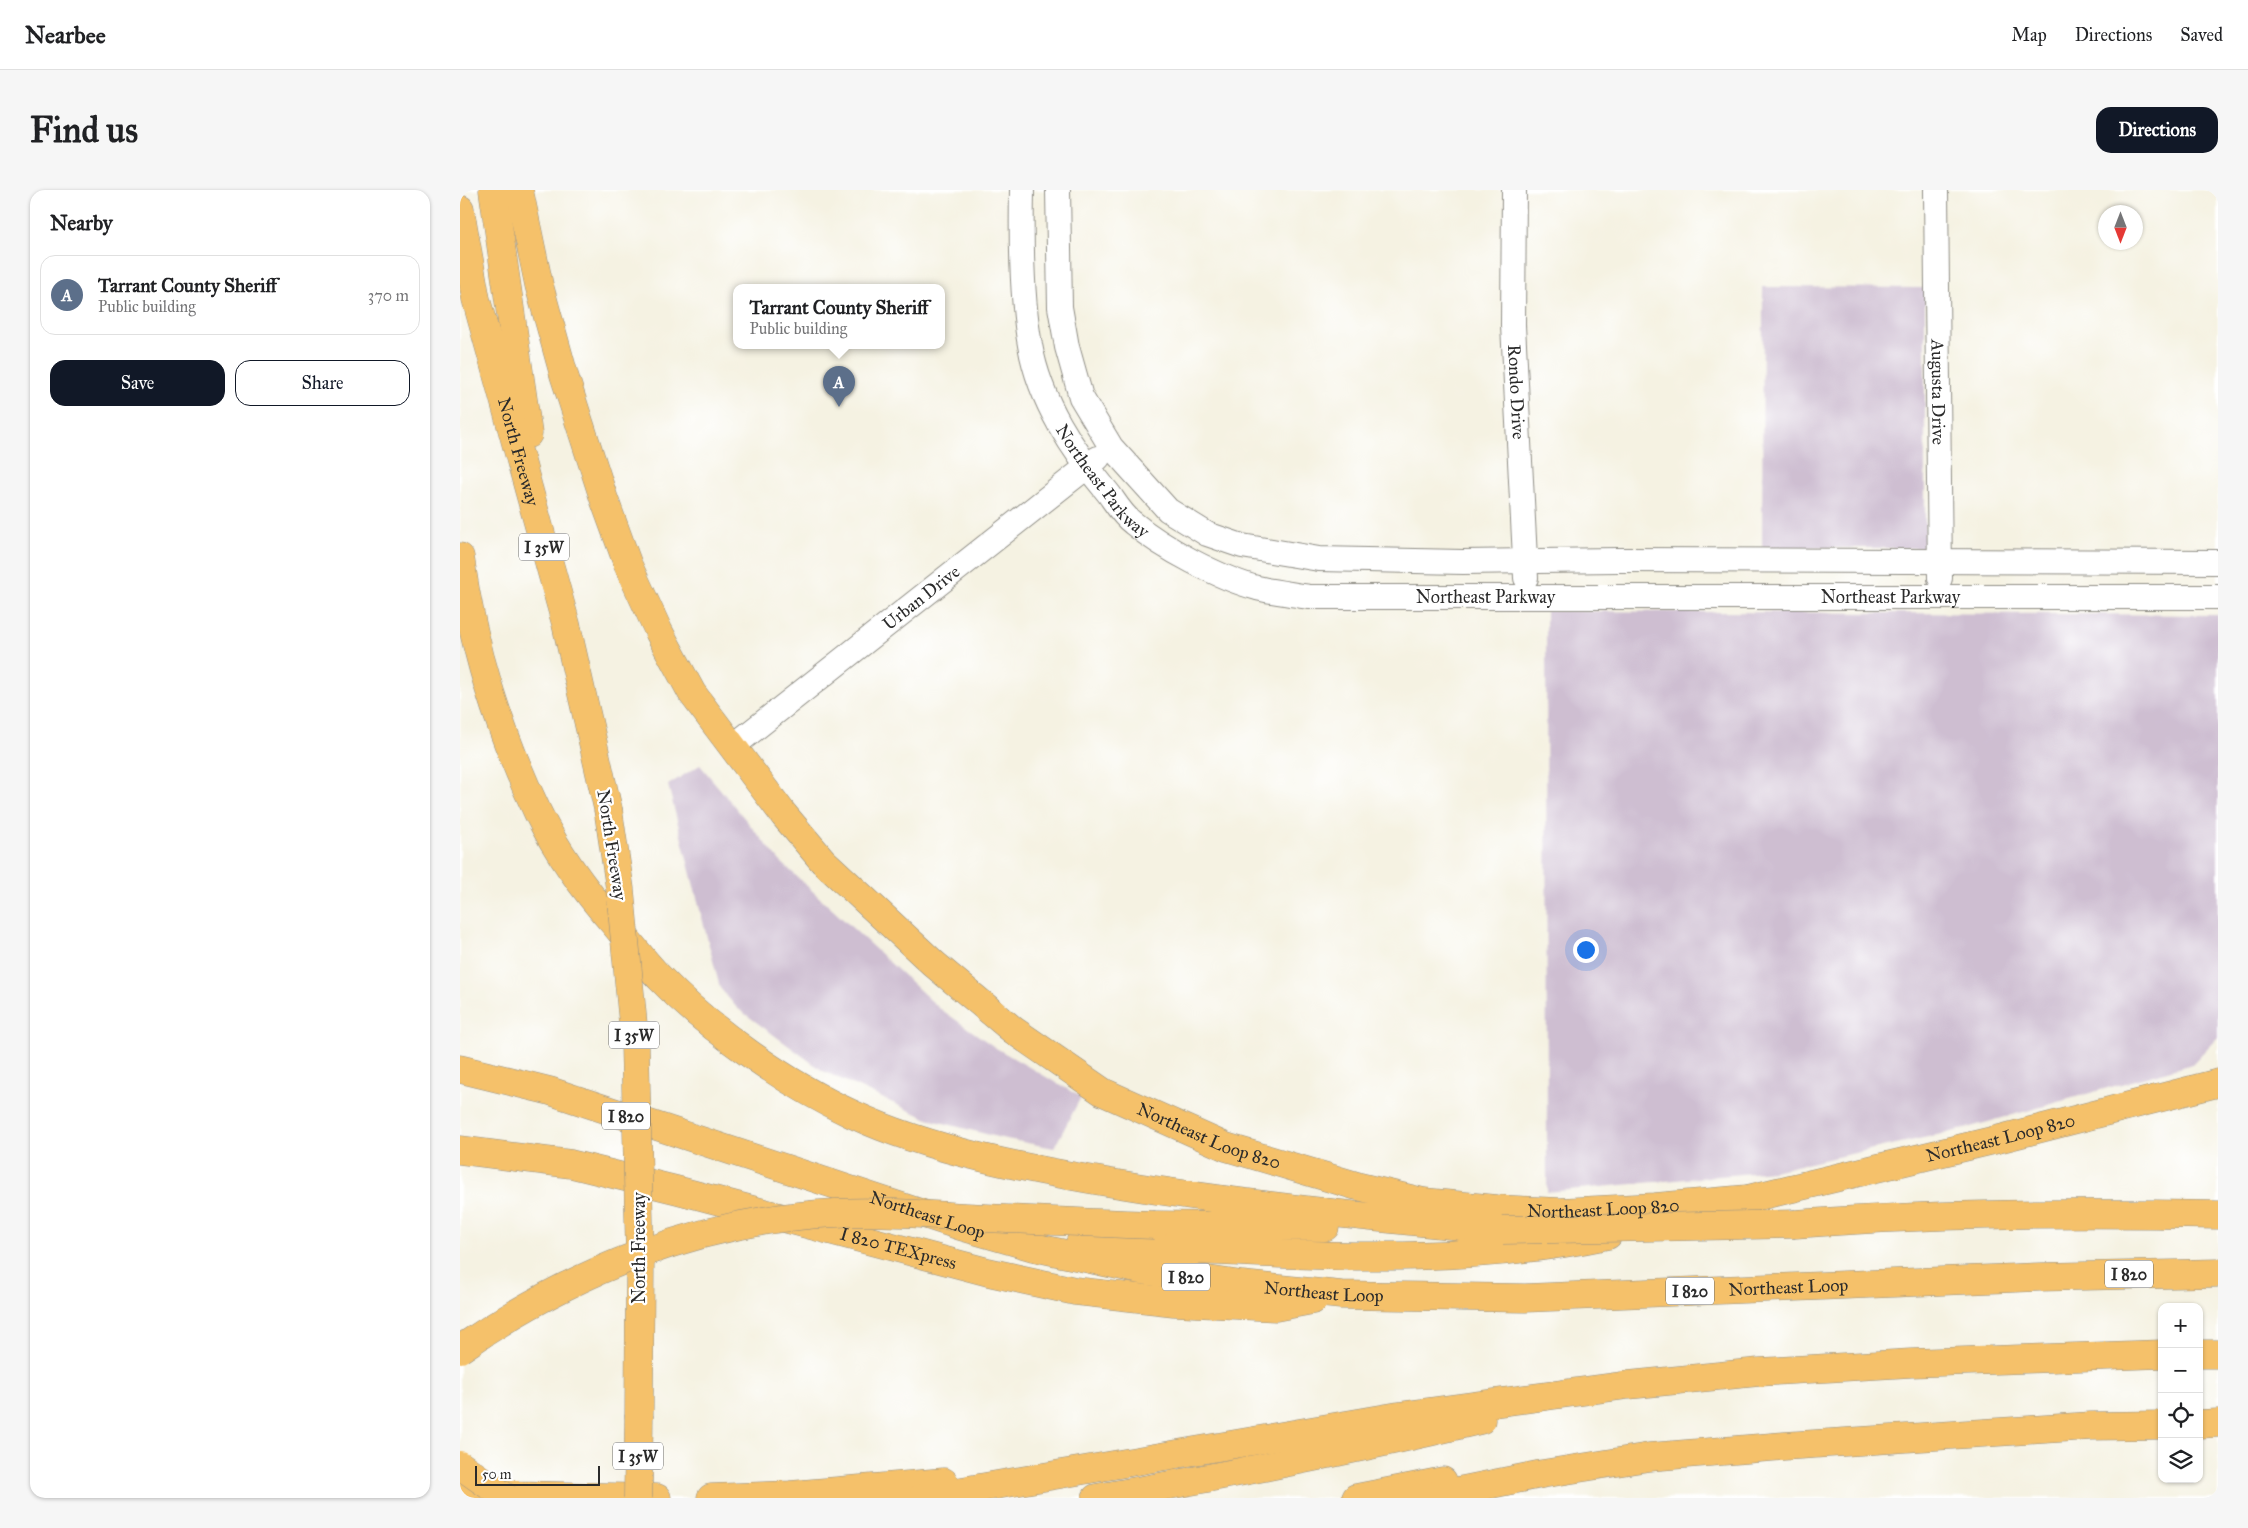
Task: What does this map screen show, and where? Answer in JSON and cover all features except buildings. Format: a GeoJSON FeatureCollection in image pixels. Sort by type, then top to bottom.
{"type":"FeatureCollection","features":[{"type":"Feature","properties":{"kind":"main road"},"geometry":{"type":"LineString","coordinates":[[493,190],[528,430],[523,470]]}},
{"type":"Feature","properties":{"kind":"main road"},"geometry":{"type":"LineString","coordinates":[[519,190],[539,285],[564,375],[604,499],[628,565],[659,632],[692,693],[732,747]]}},
{"type":"Feature","properties":{"kind":"main road","name":"North Freeway"},"geometry":{"type":"LineString","coordinates":[[460,209],[476,299],[566,624],[608,809],[620,889],[635,1045],[640,1263],[638,1498]]}},
{"type":"Feature","properties":{"kind":"main road"},"geometry":{"type":"LineString","coordinates":[[460,556],[466,596],[482,671],[506,741],[539,816],[572,871],[661,979],[697,1012],[745,1050],[852,1114],[900,1132],[975,1156],[1064,1175],[1165,1192],[1348,1215],[1502,1230]]}},
{"type":"Feature","properties":{"kind":"main road","name":"Northeast Loop 820"},"geometry":{"type":"LineString","coordinates":[[732,747],[784,816],[823,861],[934,964],[1014,1030],[1103,1092],[1226,1147],[1293,1168],[1424,1202],[1497,1209],[1560,1212],[1655,1208],[1747,1199],[1999,1140],[2218,1083]]}},
{"type":"Feature","properties":{"kind":"main road","name":"Northeast Loop"},"geometry":{"type":"LineString","coordinates":[[460,1069],[550,1091],[960,1226],[1033,1247],[1141,1270],[1242,1285],[1341,1295],[1525,1298],[2039,1276],[2218,1273]]}},
{"type":"Feature","properties":{"kind":"main road","name":"I 820 TEXpress"},"geometry":{"type":"LineString","coordinates":[[460,1150],[571,1164],[988,1272],[1075,1291],[1181,1303],[1276,1308],[1341,1295]]}},
{"type":"Feature","properties":{"kind":"main road"},"geometry":{"type":"LineString","coordinates":[[960,1226],[1043,1239],[1137,1247],[1360,1257],[1444,1256],[1531,1249],[1594,1238],[1660,1224],[1747,1199]]}},
{"type":"Feature","properties":{"kind":"main road"},"geometry":{"type":"LineString","coordinates":[[460,1349],[513,1314],[594,1272],[654,1248],[760,1222],[812,1215],[873,1213],[1155,1225],[1502,1230],[1795,1224],[1904,1216],[2037,1213],[2218,1215]]}},
{"type":"Feature","properties":{"kind":"main road"},"geometry":{"type":"LineString","coordinates":[[922,1498],[1398,1416],[1628,1385],[1742,1374],[1911,1363],[2158,1354]]}},
{"type":"Feature","properties":{"kind":"main road"},"geometry":{"type":"LineString","coordinates":[[2203,1354],[2218,1354]]}},
{"type":"Feature","properties":{"kind":"main road"},"geometry":{"type":"LineString","coordinates":[[1096,1498],[1242,1473],[1395,1441],[1628,1385]]}},
{"type":"Feature","properties":{"kind":"main road"},"geometry":{"type":"LineString","coordinates":[[2203,1424],[2218,1423]]}},
{"type":"Feature","properties":{"kind":"main road"},"geometry":{"type":"LineString","coordinates":[[1356,1498],[1421,1484],[1478,1475],[1649,1457],[1784,1446],[2091,1426],[2158,1424]]}},
{"type":"Feature","properties":{"kind":"main road"},"geometry":{"type":"LineString","coordinates":[[1423,1498],[1542,1474],[1649,1457]]}},
{"type":"Feature","properties":{"kind":"main road"},"geometry":{"type":"LineString","coordinates":[[460,1465],[507,1498]]}},
{"type":"Feature","properties":{"kind":"main road"},"geometry":{"type":"LineString","coordinates":[[711,1498],[790,1495],[944,1482],[988,1486]]}},
{"type":"Feature","properties":{"kind":"main road"},"geometry":{"type":"LineString","coordinates":[[460,1490],[518,1495],[657,1498]]}},
{"type":"Feature","properties":{"kind":"street","name":"Northeast Parkway"},"geometry":{"type":"LineString","coordinates":[[1022,190],[1024,297],[1030,345],[1036,372],[1056,418],[1087,467],[1132,523],[1169,547],[1212,571],[1257,588],[1309,596],[2218,597]]}},
{"type":"Feature","properties":{"kind":"street","name":"Northeast Parkway"},"geometry":{"type":"LineString","coordinates":[[1058,190],[1060,307],[1067,348],[1081,396],[1111,447],[1168,510],[1207,534],[1242,546],[1319,559],[1526,562],[1619,560],[2218,562]]}},
{"type":"Feature","properties":{"kind":"street","name":"Rondo Drive"},"geometry":{"type":"LineString","coordinates":[[1514,190],[1514,325],[1526,595]]}},
{"type":"Feature","properties":{"kind":"street","name":"Augusta Drive"},"geometry":{"type":"LineString","coordinates":[[1936,190],[1940,596]]}},
{"type":"Feature","properties":{"kind":"street","name":"Urban Drive"},"geometry":{"type":"LineString","coordinates":[[732,747],[1111,447]]}},
{"type":"Feature","properties":{"kind":"shaded area"},"geometry":{"type":"Polygon","coordinates":[[[1763,287],[1925,288],[1925,548],[1762,548],[1763,287]]]}},
{"type":"Feature","properties":{"kind":"shaded area"},"geometry":{"type":"Polygon","coordinates":[[[1546,611],[2218,615],[2218,1037],[2192,1064],[1960,1130],[1773,1171],[1547,1192],[1546,611]]]}},
{"type":"Feature","properties":{"kind":"shaded area"},"geometry":{"type":"Polygon","coordinates":[[[700,765],[780,861],[939,1008],[996,1048],[1081,1097],[1054,1148],[1001,1138],[928,1119],[823,1071],[737,1008],[720,988],[668,785],[700,765]]]}},
{"type":"Feature","properties":{"kind":"place","name":"Tarrant County Sheriff"},"geometry":{"type":"Point","coordinates":[839,407]}}]}
